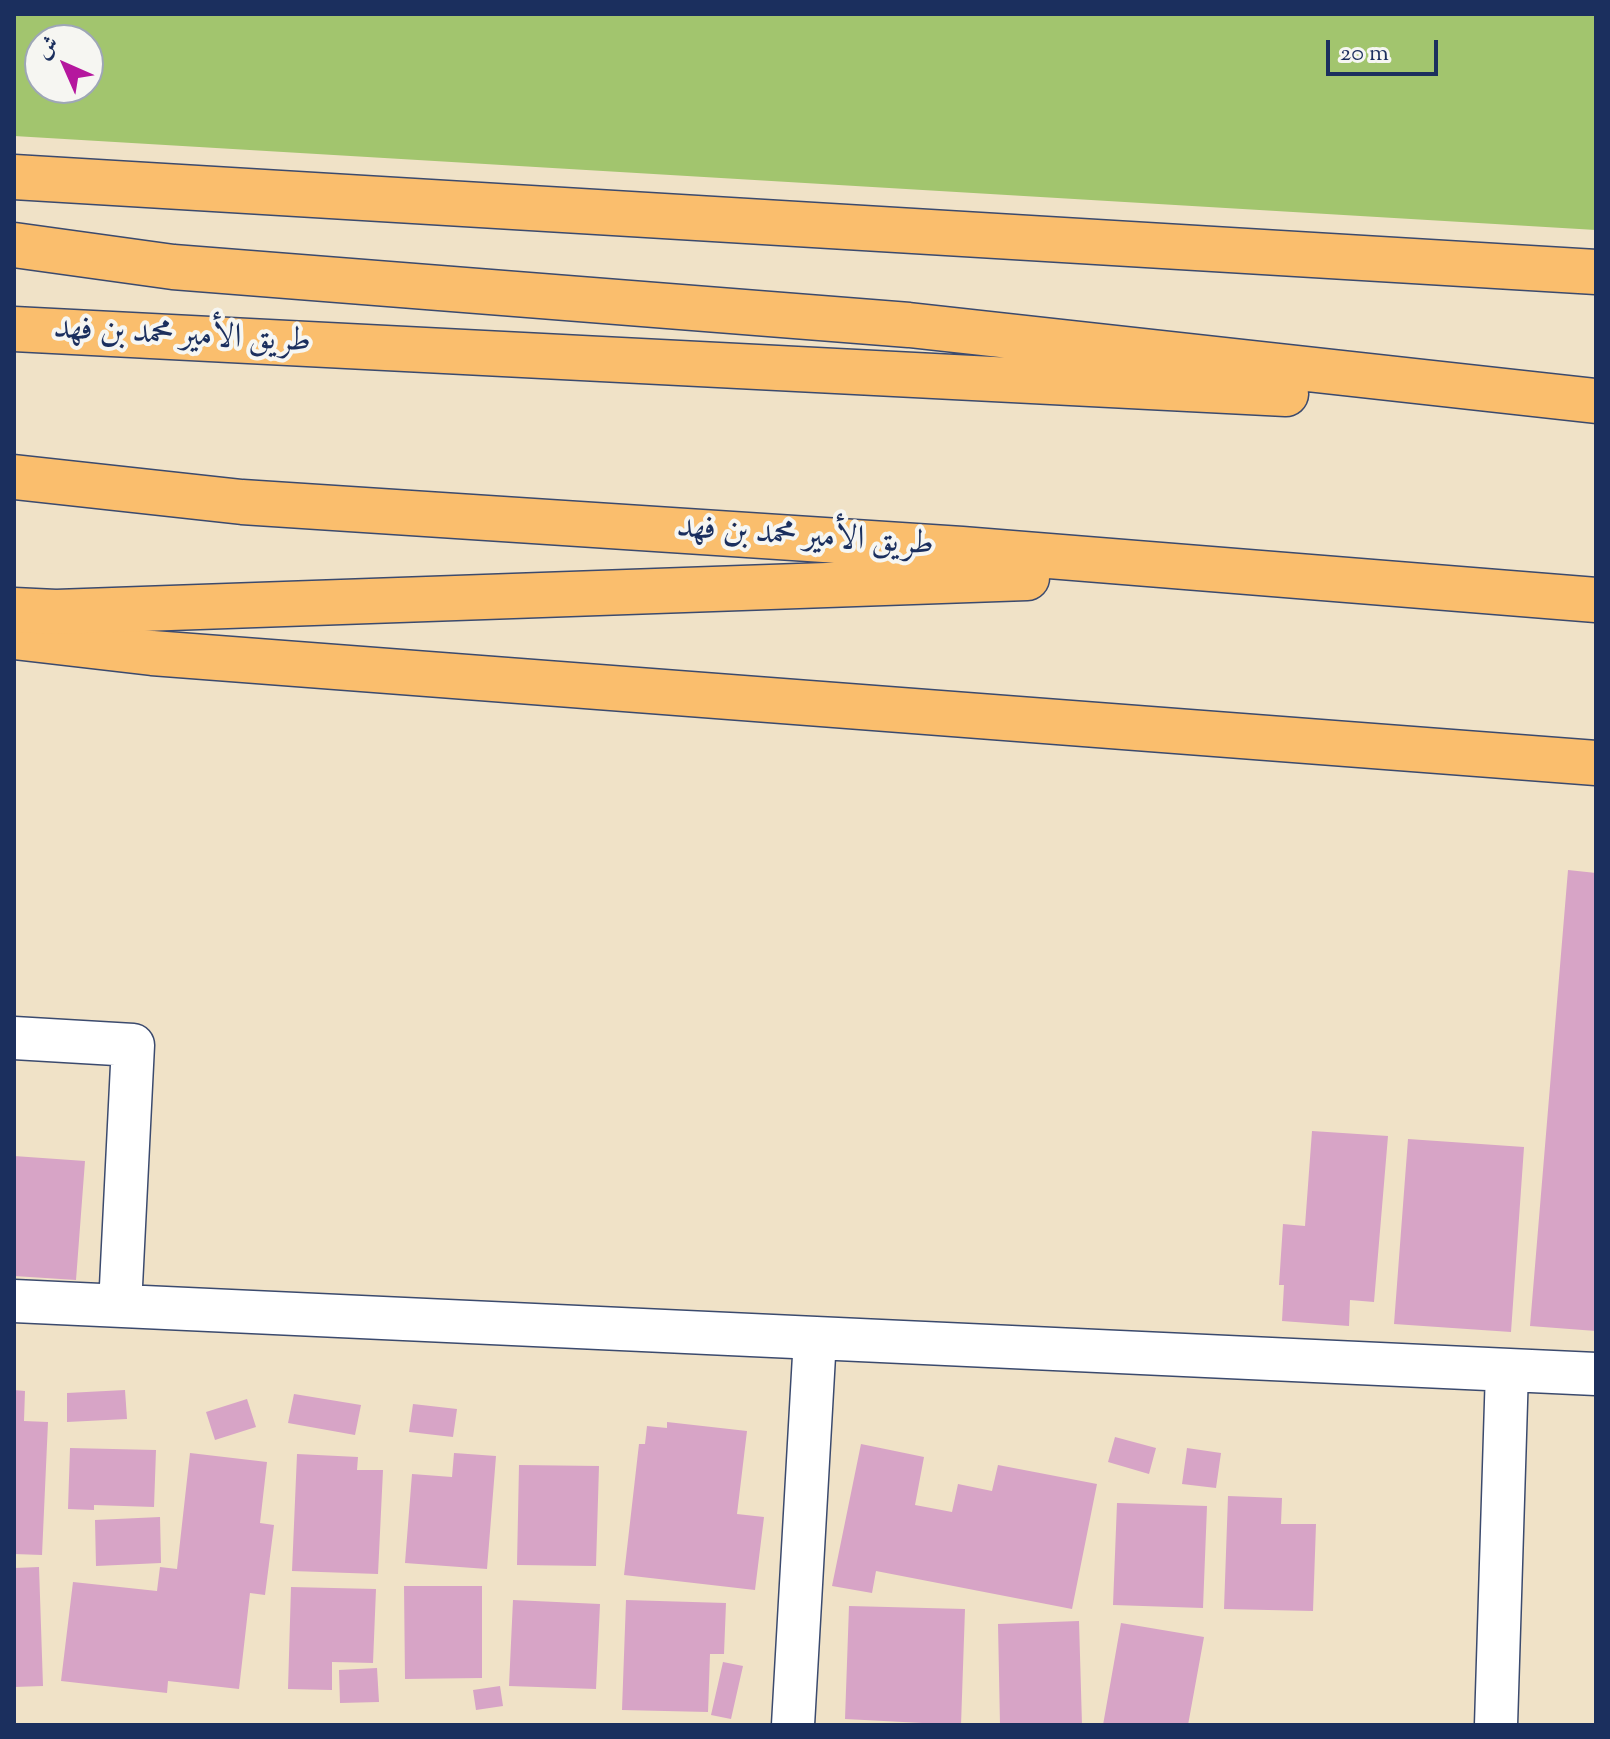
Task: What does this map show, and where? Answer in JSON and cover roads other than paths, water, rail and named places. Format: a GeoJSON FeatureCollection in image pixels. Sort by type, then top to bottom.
{"type":"FeatureCollection","features":[{"type":"Feature","properties":{"kind":"main road"},"geometry":{"type":"LineString","coordinates":[[14,177],[1596,272]]}},
{"type":"Feature","properties":{"kind":"main road"},"geometry":{"type":"LineString","coordinates":[[14,245],[173,267],[909,325],[1596,401]]}},
{"type":"Feature","properties":{"kind":"main road","name":"طريق الأمير محمد بن فهد"},"geometry":{"type":"LineString","coordinates":[[14,329],[1596,410]]}},
{"type":"Feature","properties":{"kind":"main road","name":"طريق الأمير محمد بن فهد"},"geometry":{"type":"LineString","coordinates":[[14,477],[242,502],[962,549],[1596,600]]}},
{"type":"Feature","properties":{"kind":"main road"},"geometry":{"type":"LineString","coordinates":[[14,610],[72,612],[1229,571]]}},
{"type":"Feature","properties":{"kind":"main road"},"geometry":{"type":"LineString","coordinates":[[14,637],[152,653],[1596,763]]}},
{"type":"Feature","properties":{"kind":"street"},"geometry":{"type":"LineString","coordinates":[[14,1038],[133,1045],[120,1306]]}},
{"type":"Feature","properties":{"kind":"street"},"geometry":{"type":"LineString","coordinates":[[14,1301],[1596,1374]]}},
{"type":"Feature","properties":{"kind":"street"},"geometry":{"type":"LineString","coordinates":[[793,1725],[815,1338]]}},
{"type":"Feature","properties":{"kind":"street"},"geometry":{"type":"LineString","coordinates":[[1496,1725],[1507,1370]]}}]}
